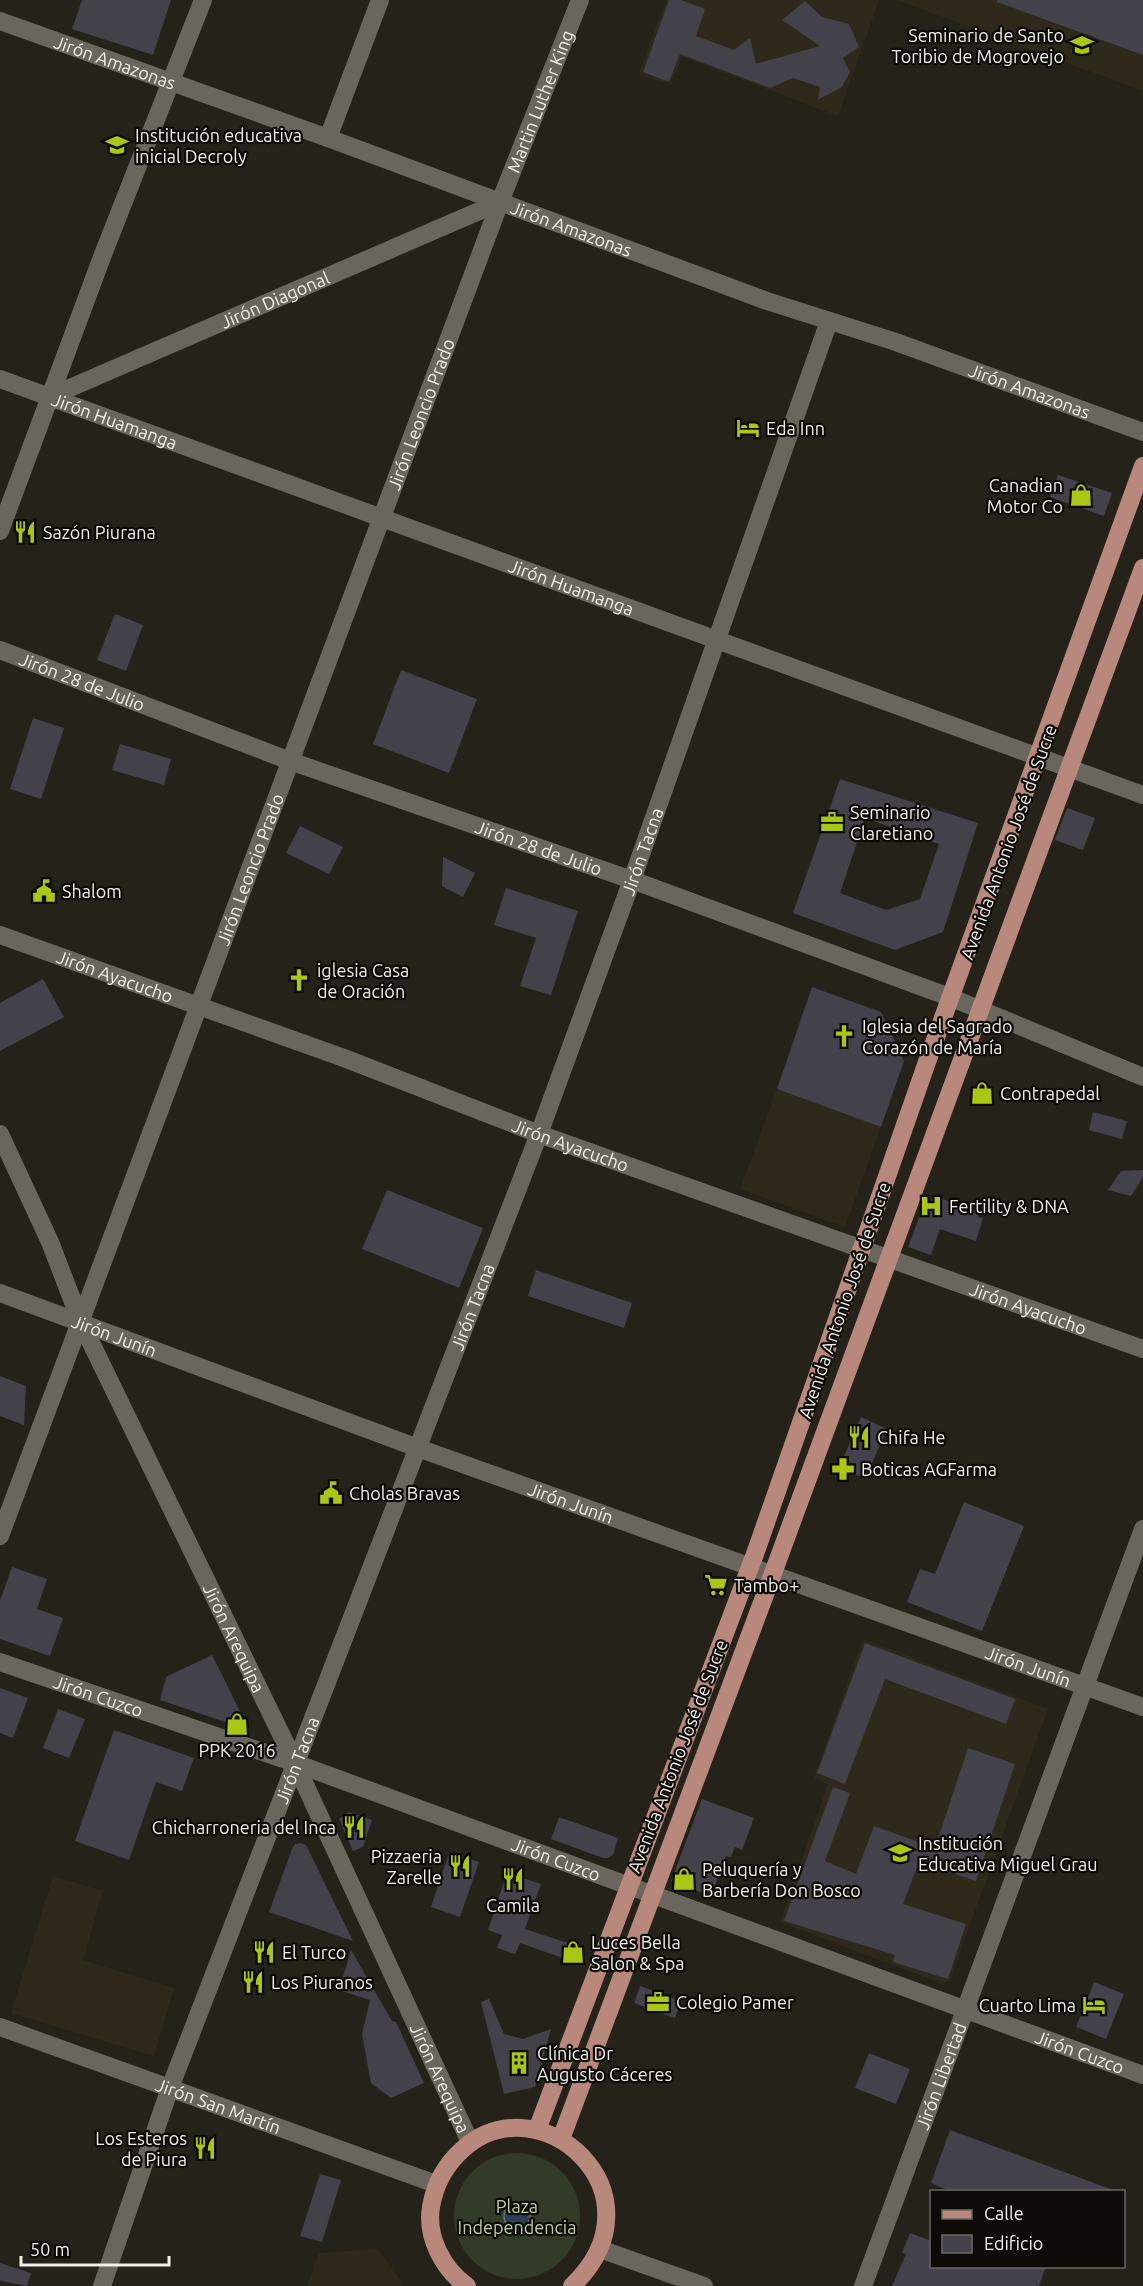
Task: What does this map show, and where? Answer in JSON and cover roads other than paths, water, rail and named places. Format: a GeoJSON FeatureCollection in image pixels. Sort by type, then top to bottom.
{"type":"FeatureCollection","features":[{"type":"Feature","properties":{"kind":"main road","name":"Avenida Antonio José de Sucre"},"geometry":{"type":"LineString","coordinates":[[537,2130],[749,1567],[1143,466]]}},
{"type":"Feature","properties":{"kind":"main road","name":"Avenida Antonio José de Sucre"},"geometry":{"type":"LineString","coordinates":[[561,2139],[772,1576],[1143,568]]}},
{"type":"Feature","properties":{"kind":"main road"},"geometry":{"type":"LineString","coordinates":[[467,2286],[458,2279],[442,2259],[432,2235],[430,2210],[436,2184],[450,2161],[470,2142],[491,2133],[514,2128],[537,2130],[561,2139],[581,2154],[597,2175],[605,2199],[606,2224],[600,2249],[588,2270],[572,2286]]}},
{"type":"Feature","properties":{"kind":"street"},"geometry":{"type":"LineString","coordinates":[[0,531],[49,397],[203,0]]}},
{"type":"Feature","properties":{"kind":"street"},"geometry":{"type":"LineString","coordinates":[[328,138],[380,0]]}},
{"type":"Feature","properties":{"kind":"street","name":"Martin Luther King"},"geometry":{"type":"LineString","coordinates":[[500,202],[580,0]]}},
{"type":"Feature","properties":{"kind":"street","name":"Jirón Amazonas"},"geometry":{"type":"LineString","coordinates":[[0,21],[1143,432]]}},
{"type":"Feature","properties":{"kind":"street","name":"Jirón Diagonal"},"geometry":{"type":"LineString","coordinates":[[49,397],[500,202]]}},
{"type":"Feature","properties":{"kind":"street","name":"Jirón Leoncio Prado"},"geometry":{"type":"LineString","coordinates":[[0,1536],[500,202]]}},
{"type":"Feature","properties":{"kind":"street","name":"Jirón Tacna"},"geometry":{"type":"LineString","coordinates":[[102,2286],[170,2088],[539,1134],[718,640],[829,321]]}},
{"type":"Feature","properties":{"kind":"street","name":"Jirón Huamanga"},"geometry":{"type":"LineString","coordinates":[[0,378],[1143,795]]}},
{"type":"Feature","properties":{"kind":"street","name":"Jirón 28 de Julio"},"geometry":{"type":"LineString","coordinates":[[0,650],[290,761],[632,880],[767,932],[952,998],[1143,1077]]}},
{"type":"Feature","properties":{"kind":"street","name":"Jirón Ayacucho"},"geometry":{"type":"LineString","coordinates":[[0,935],[344,1058],[539,1134],[1143,1349]]}},
{"type":"Feature","properties":{"kind":"street","name":"Jirón Arequipa"},"geometry":{"type":"LineString","coordinates":[[0,1134],[50,1242],[80,1320],[295,1762],[470,2142]]}},
{"type":"Feature","properties":{"kind":"street","name":"Jirón Junín"},"geometry":{"type":"LineString","coordinates":[[0,1293],[80,1320],[418,1448],[1143,1707]]}},
{"type":"Feature","properties":{"kind":"street","name":"Jirón Libertad"},"geometry":{"type":"LineString","coordinates":[[863,2286],[1143,1529]]}},
{"type":"Feature","properties":{"kind":"street","name":"Jirón Cuzco"},"geometry":{"type":"LineString","coordinates":[[0,1662],[295,1762],[1143,2075]]}},
{"type":"Feature","properties":{"kind":"street","name":"Jirón San Martín"},"geometry":{"type":"LineString","coordinates":[[0,2027],[436,2184]]}},
{"type":"Feature","properties":{"kind":"street"},"geometry":{"type":"LineString","coordinates":[[600,2249],[704,2286]]}},
{"type":"Feature","properties":{"kind":"water"},"geometry":{"type":"Polygon","coordinates":[[[517,2203],[526,2207],[530,2216],[526,2225],[517,2229],[508,2225],[504,2216],[508,2207],[517,2203]]]}},
{"type":"Feature","properties":{"kind":"place","name":"Seminario de Santo Toribio de Mogrovejo"},"geometry":{"type":"Point","coordinates":[1082,45]}},
{"type":"Feature","properties":{"kind":"place","name":"Institución educativa inicial Decroly"},"geometry":{"type":"Point","coordinates":[117,145]}},
{"type":"Feature","properties":{"kind":"place","name":"Eda Inn"},"geometry":{"type":"Point","coordinates":[748,428]}},
{"type":"Feature","properties":{"kind":"place","name":"Canadian Motor Co"},"geometry":{"type":"Point","coordinates":[1081,495]}},
{"type":"Feature","properties":{"kind":"place","name":"Sazón Piurana"},"geometry":{"type":"Point","coordinates":[25,532]}},
{"type":"Feature","properties":{"kind":"place","name":"Seminario Claretiano"},"geometry":{"type":"Point","coordinates":[832,822]}},
{"type":"Feature","properties":{"kind":"place","name":"Shalom"},"geometry":{"type":"Point","coordinates":[44,891]}},
{"type":"Feature","properties":{"kind":"place","name":"iglesia Casa de Oración"},"geometry":{"type":"Point","coordinates":[299,980]}},
{"type":"Feature","properties":{"kind":"place","name":"Iglesia del Sagrado Corazón de María"},"geometry":{"type":"Point","coordinates":[844,1036]}},
{"type":"Feature","properties":{"kind":"place","name":"Contrapedal"},"geometry":{"type":"Point","coordinates":[982,1093]}},
{"type":"Feature","properties":{"kind":"place","name":"Fertility & DNA"},"geometry":{"type":"Point","coordinates":[931,1206]}},
{"type":"Feature","properties":{"kind":"place","name":"Chifa He"},"geometry":{"type":"Point","coordinates":[859,1437]}},
{"type":"Feature","properties":{"kind":"place","name":"Boticas AGFarma"},"geometry":{"type":"Point","coordinates":[843,1469]}},
{"type":"Feature","properties":{"kind":"place","name":"Cholas Bravas"},"geometry":{"type":"Point","coordinates":[331,1493]}},
{"type":"Feature","properties":{"kind":"place","name":"Tambo+"},"geometry":{"type":"Point","coordinates":[716,1585]}},
{"type":"Feature","properties":{"kind":"place","name":"PPK 2016"},"geometry":{"type":"Point","coordinates":[237,1724]}},
{"type":"Feature","properties":{"kind":"place","name":"Chicharroneria del Inca"},"geometry":{"type":"Point","coordinates":[354,1827]}},
{"type":"Feature","properties":{"kind":"place","name":"Institución Educativa Miguel Grau"},"geometry":{"type":"Point","coordinates":[900,1853]}},
{"type":"Feature","properties":{"kind":"place","name":"Pizzaeria Zarelle"},"geometry":{"type":"Point","coordinates":[460,1866]}},
{"type":"Feature","properties":{"kind":"place","name":"Camila"},"geometry":{"type":"Point","coordinates":[513,1879]}},
{"type":"Feature","properties":{"kind":"place","name":"Peluquería y Barbería Don Bosco"},"geometry":{"type":"Point","coordinates":[684,1879]}},
{"type":"Feature","properties":{"kind":"place","name":"El Turco"},"geometry":{"type":"Point","coordinates":[264,1952]}},
{"type":"Feature","properties":{"kind":"place","name":"Luces Bella Salon & Spa"},"geometry":{"type":"Point","coordinates":[573,1952]}},
{"type":"Feature","properties":{"kind":"place","name":"Los Piuranos"},"geometry":{"type":"Point","coordinates":[253,1982]}},
{"type":"Feature","properties":{"kind":"place","name":"Colegio Pamer"},"geometry":{"type":"Point","coordinates":[658,2002]}},
{"type":"Feature","properties":{"kind":"place","name":"Cuarto Lima"},"geometry":{"type":"Point","coordinates":[1094,2005]}},
{"type":"Feature","properties":{"kind":"place","name":"Clínica Dr Augusto Cáceres"},"geometry":{"type":"Point","coordinates":[519,2063]}},
{"type":"Feature","properties":{"kind":"place","name":"Los Esteros de Piura"},"geometry":{"type":"Point","coordinates":[205,2148]}},
{"type":"Feature","properties":{"kind":"park label","name":"Plaza Independencia"},"geometry":{"type":"Point","coordinates":[517,2216]}}]}
